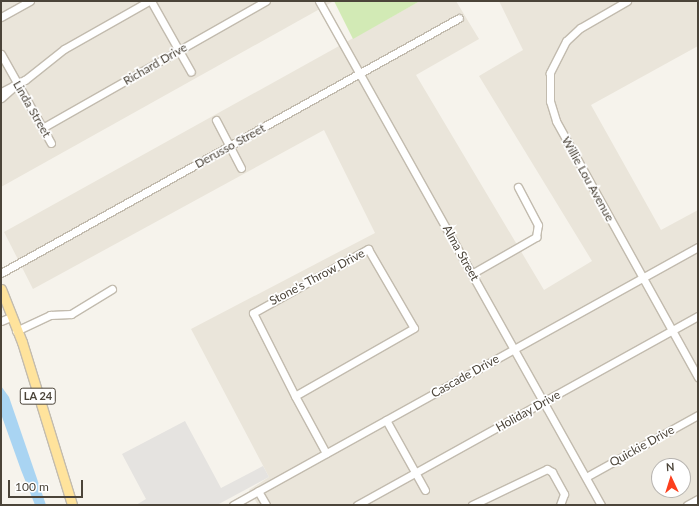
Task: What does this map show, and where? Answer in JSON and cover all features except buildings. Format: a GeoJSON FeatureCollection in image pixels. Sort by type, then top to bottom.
{"type":"FeatureCollection","features":[{"type":"Feature","properties":{"kind":"main road","name":"LA 24"},"geometry":{"type":"LineString","coordinates":[[1,289],[72,505]]}},
{"type":"Feature","properties":{"kind":"street"},"geometry":{"type":"LineString","coordinates":[[1,17],[30,1]]}},
{"type":"Feature","properties":{"kind":"street"},"geometry":{"type":"LineString","coordinates":[[1,98],[16,84],[58,52],[150,1],[191,72]]}},
{"type":"Feature","properties":{"kind":"street","name":"Richard Drive"},"geometry":{"type":"LineString","coordinates":[[44,127],[266,1]]}},
{"type":"Feature","properties":{"kind":"street","name":"Alma Street"},"geometry":{"type":"LineString","coordinates":[[319,1],[601,505]]}},
{"type":"Feature","properties":{"kind":"street","name":"Willie Lou Avenue"},"geometry":{"type":"LineString","coordinates":[[627,1],[580,28],[566,41],[553,64],[548,91],[556,121],[698,377]]}},
{"type":"Feature","properties":{"kind":"street","name":"Derusso Street"},"geometry":{"type":"LineString","coordinates":[[1,273],[459,18]]}},
{"type":"Feature","properties":{"kind":"street","name":"Linda Street"},"geometry":{"type":"LineString","coordinates":[[1,54],[16,84],[44,127],[51,143]]}},
{"type":"Feature","properties":{"kind":"street"},"geometry":{"type":"LineString","coordinates":[[1,92],[16,84]]}},
{"type":"Feature","properties":{"kind":"street"},"geometry":{"type":"LineString","coordinates":[[216,120],[241,168]]}},
{"type":"Feature","properties":{"kind":"street"},"geometry":{"type":"LineString","coordinates":[[472,273],[536,237],[538,225],[518,187]]}},
{"type":"Feature","properties":{"kind":"street","name":"Cascade Drive"},"geometry":{"type":"LineString","coordinates":[[233,505],[698,247]]}},
{"type":"Feature","properties":{"kind":"street","name":"Stone's Throw Drive"},"geometry":{"type":"LineString","coordinates":[[295,396],[414,328],[368,249],[253,313],[295,396],[326,453]]}},
{"type":"Feature","properties":{"kind":"street"},"geometry":{"type":"LineString","coordinates":[[16,331],[50,315],[71,314],[112,290]]}},
{"type":"Feature","properties":{"kind":"street","name":"Holiday Drive"},"geometry":{"type":"LineString","coordinates":[[357,505],[698,316]]}},
{"type":"Feature","properties":{"kind":"street"},"geometry":{"type":"LineString","coordinates":[[1,321],[11,317]]}},
{"type":"Feature","properties":{"kind":"street","name":"Quickie Drive"},"geometry":{"type":"LineString","coordinates":[[586,477],[698,415]]}},
{"type":"Feature","properties":{"kind":"street"},"geometry":{"type":"LineString","coordinates":[[386,420],[425,490]]}},
{"type":"Feature","properties":{"kind":"street"},"geometry":{"type":"LineString","coordinates":[[472,505],[543,470],[550,470],[563,502]]}},
{"type":"Feature","properties":{"kind":"street"},"geometry":{"type":"LineString","coordinates":[[258,491],[266,505]]}},
{"type":"Feature","properties":{"kind":"street"},"geometry":{"type":"LineString","coordinates":[[687,505],[698,499]]}},
{"type":"Feature","properties":{"kind":"shaded area"},"geometry":{"type":"Polygon","coordinates":[[[1,1],[334,1],[1,187],[1,1]]]}},
{"type":"Feature","properties":{"kind":"shaded area"},"geometry":{"type":"Polygon","coordinates":[[[420,1],[456,1],[479,39],[416,75],[544,290],[592,261],[479,76],[523,50],[499,1],[698,1],[698,46],[591,105],[661,230],[698,210],[698,505],[258,505],[249,490],[269,477],[191,329],[375,233],[324,130],[33,289],[4,232],[420,1]]]}},
{"type":"Feature","properties":{"kind":"shaded area"},"geometry":{"type":"Polygon","coordinates":[[[185,421],[221,488],[263,466],[269,477],[217,505],[136,505],[146,499],[122,454],[185,421]]]}},
{"type":"Feature","properties":{"kind":"green space"},"geometry":{"type":"Polygon","coordinates":[[[334,1],[420,1],[353,39],[334,1]]]}},
{"type":"Feature","properties":{"kind":"water"},"geometry":{"type":"Polygon","coordinates":[[[1,386],[9,397],[46,505],[35,505],[21,470],[1,414],[1,386]]]}}]}
